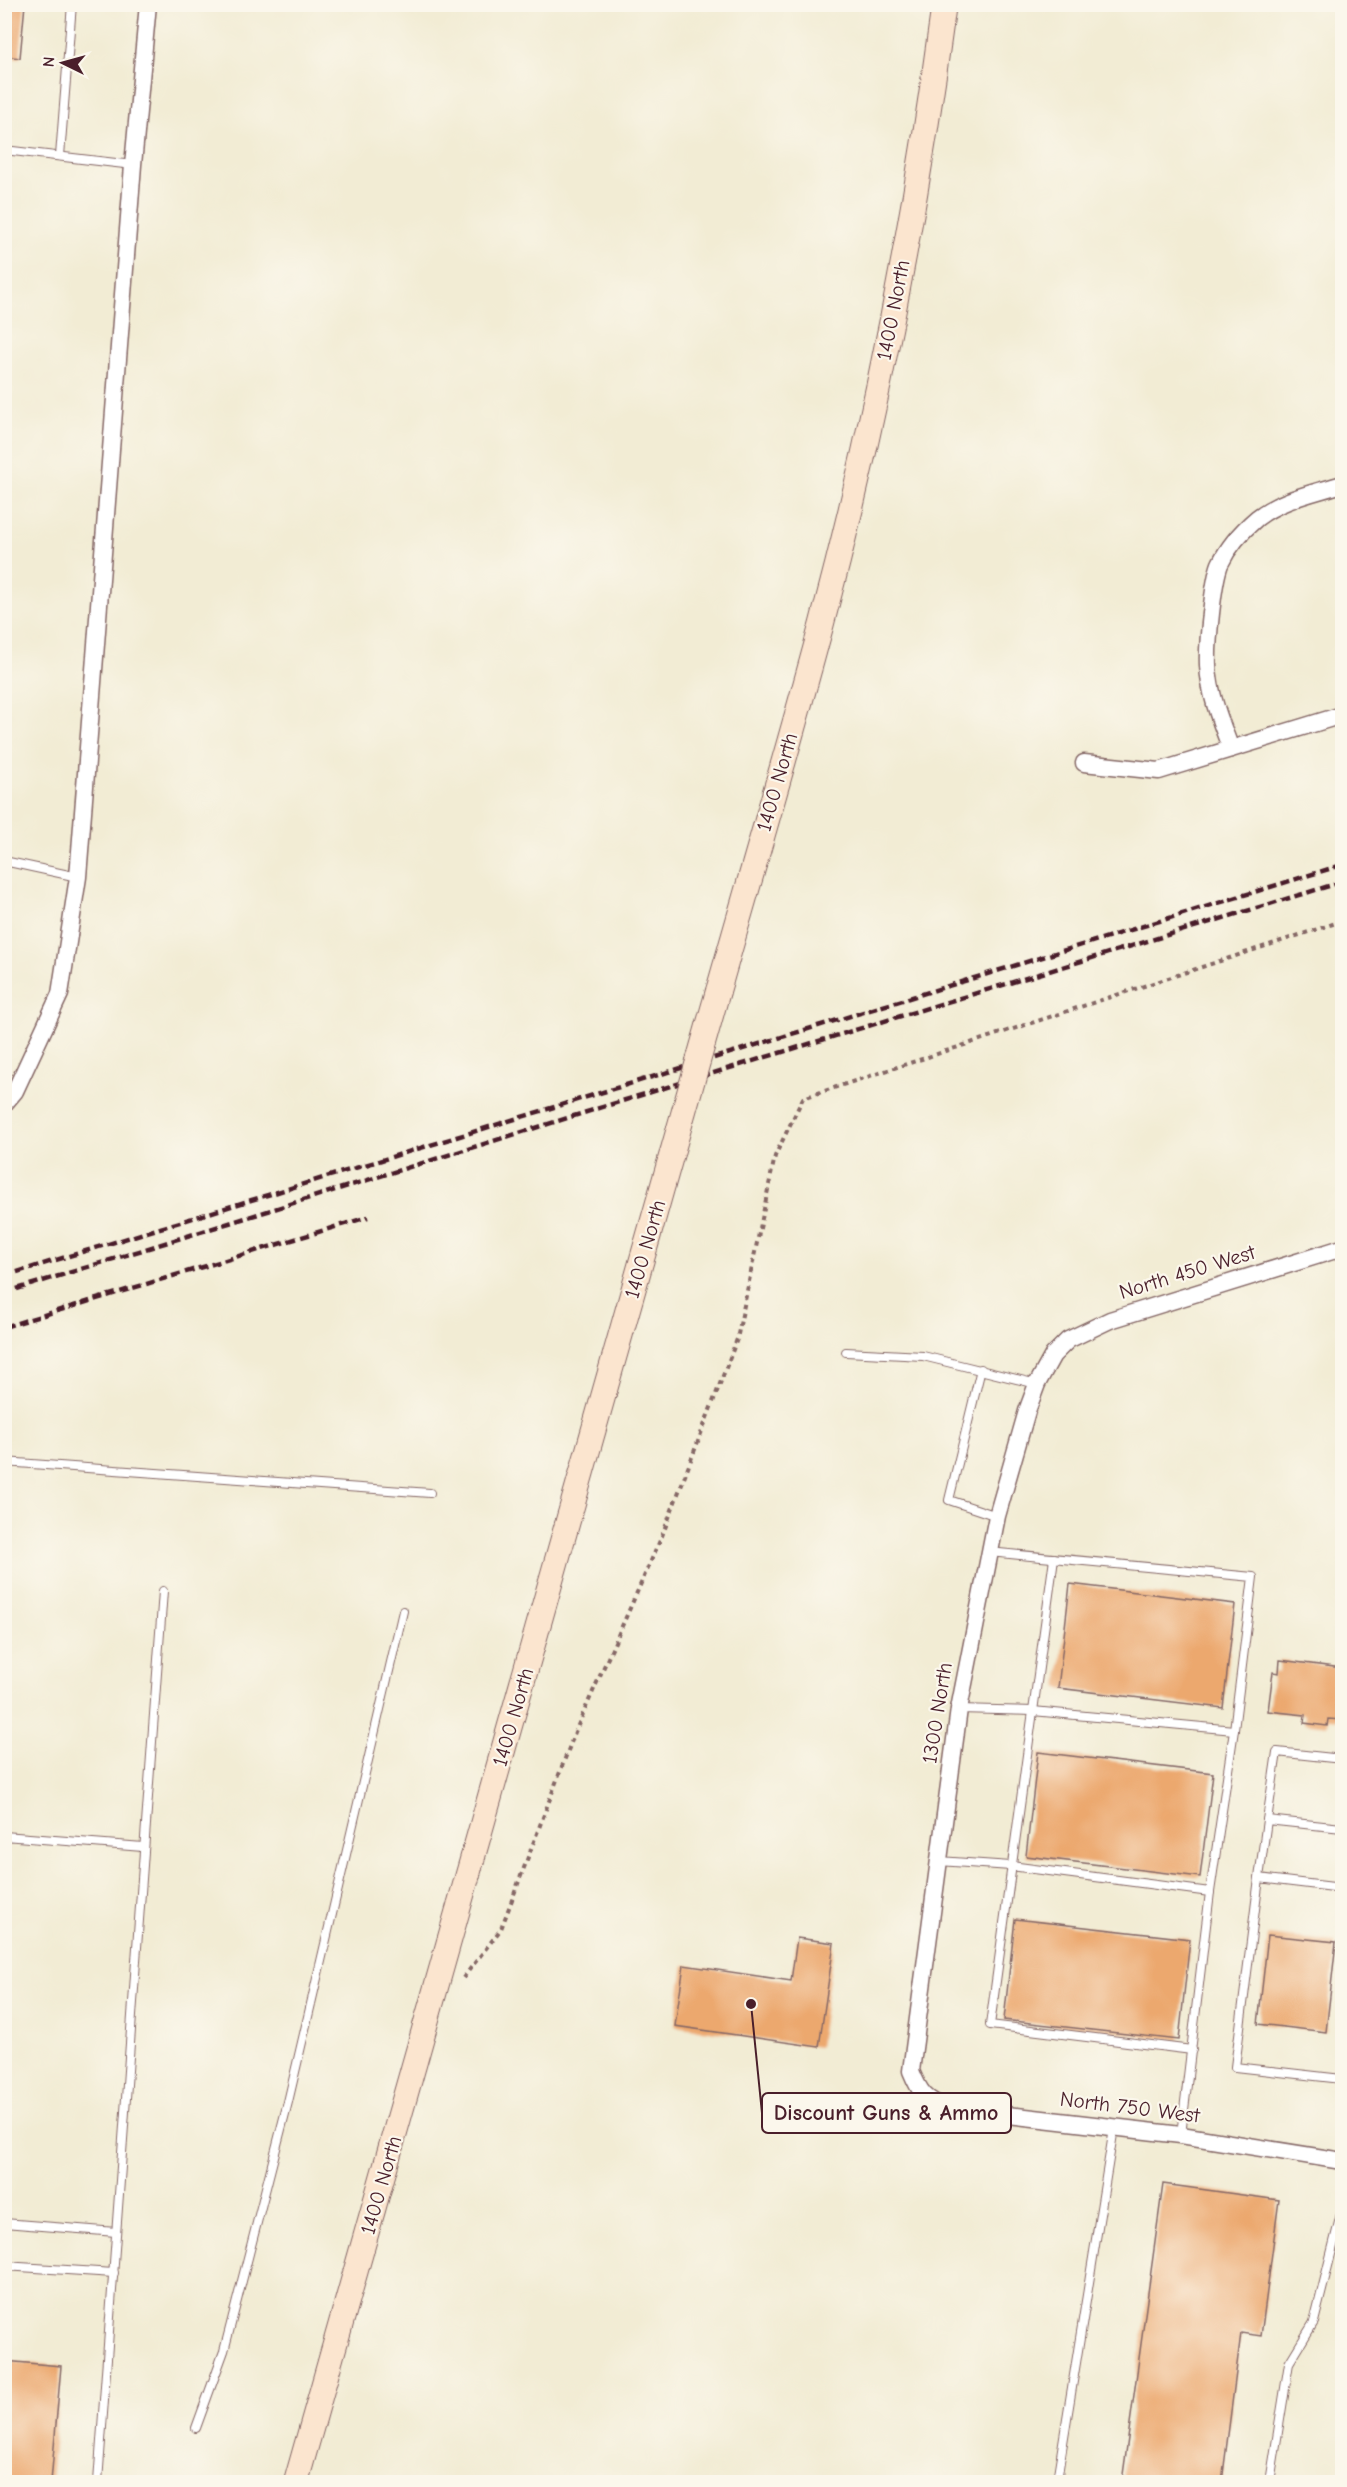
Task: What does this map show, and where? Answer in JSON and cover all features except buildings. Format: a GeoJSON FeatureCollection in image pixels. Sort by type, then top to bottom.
{"type":"FeatureCollection","features":[{"type":"Feature","properties":{"kind":"main road","name":"1400 North"},"geometry":{"type":"LineString","coordinates":[[296,2482],[822,623],[863,453],[892,318],[926,142],[944,4]]}},
{"type":"Feature","properties":{"kind":"street"},"geometry":{"type":"LineString","coordinates":[[4,1104],[15,1091],[60,994],[78,877],[133,165],[148,4]]}},
{"type":"Feature","properties":{"kind":"street"},"geometry":{"type":"LineString","coordinates":[[1231,749],[1219,718],[1208,666],[1210,623],[1220,565],[1235,541],[1258,517],[1292,499],[1342,484]]}},
{"type":"Feature","properties":{"kind":"street"},"geometry":{"type":"LineString","coordinates":[[1084,763],[1158,771],[1342,715]]}},
{"type":"Feature","properties":{"kind":"street","name":"North 450 West"},"geometry":{"type":"LineString","coordinates":[[1053,1354],[1068,1340],[1110,1320],[1342,1248]]}},
{"type":"Feature","properties":{"kind":"street","name":"1300 North"},"geometry":{"type":"LineString","coordinates":[[918,2089],[911,2071],[959,1709],[997,1515],[1036,1384],[1053,1354]]}},
{"type":"Feature","properties":{"kind":"street","name":"North 750 West"},"geometry":{"type":"LineString","coordinates":[[918,2089],[931,2102],[947,2108],[1181,2135],[1342,2162]]}},
{"type":"Feature","properties":{"kind":"lane"},"geometry":{"type":"LineString","coordinates":[[60,156],[72,4]]}},
{"type":"Feature","properties":{"kind":"lane"},"geometry":{"type":"LineString","coordinates":[[4,150],[133,165]]}},
{"type":"Feature","properties":{"kind":"lane"},"geometry":{"type":"LineString","coordinates":[[4,861],[78,877]]}},
{"type":"Feature","properties":{"kind":"lane"},"geometry":{"type":"LineString","coordinates":[[846,1352],[923,1356],[1036,1384]]}},
{"type":"Feature","properties":{"kind":"lane"},"geometry":{"type":"LineString","coordinates":[[981,1369],[949,1500],[997,1515]]}},
{"type":"Feature","properties":{"kind":"lane"},"geometry":{"type":"LineString","coordinates":[[4,1461],[430,1493]]}},
{"type":"Feature","properties":{"kind":"lane"},"geometry":{"type":"LineString","coordinates":[[989,1552],[1253,1577],[1234,1730],[1210,1892],[1181,2135]]}},
{"type":"Feature","properties":{"kind":"lane"},"geometry":{"type":"LineString","coordinates":[[1054,1558],[990,2025],[1192,2050]]}},
{"type":"Feature","properties":{"kind":"lane"},"geometry":{"type":"LineString","coordinates":[[98,2482],[163,1591]]}},
{"type":"Feature","properties":{"kind":"lane"},"geometry":{"type":"LineString","coordinates":[[196,2428],[227,2342],[288,2102],[403,1611]]}},
{"type":"Feature","properties":{"kind":"lane"},"geometry":{"type":"LineString","coordinates":[[959,1709],[1034,1712],[1234,1730]]}},
{"type":"Feature","properties":{"kind":"lane"},"geometry":{"type":"LineString","coordinates":[[1342,1759],[1277,1752],[1258,1878],[1235,2067],[1342,2079]]}},
{"type":"Feature","properties":{"kind":"lane"},"geometry":{"type":"LineString","coordinates":[[1267,1820],[1342,1828]]}},
{"type":"Feature","properties":{"kind":"lane"},"geometry":{"type":"LineString","coordinates":[[4,1836],[143,1847]]}},
{"type":"Feature","properties":{"kind":"lane"},"geometry":{"type":"LineString","coordinates":[[939,1861],[1011,1866],[1210,1892]]}},
{"type":"Feature","properties":{"kind":"lane"},"geometry":{"type":"LineString","coordinates":[[1258,1878],[1342,1888]]}},
{"type":"Feature","properties":{"kind":"lane"},"geometry":{"type":"LineString","coordinates":[[1064,2482],[1058,2474],[1114,2128]]}},
{"type":"Feature","properties":{"kind":"lane"},"geometry":{"type":"LineString","coordinates":[[1270,2482],[1289,2363],[1314,2322],[1342,2210]]}},
{"type":"Feature","properties":{"kind":"lane"},"geometry":{"type":"LineString","coordinates":[[4,2223],[116,2232]]}},
{"type":"Feature","properties":{"kind":"lane"},"geometry":{"type":"LineString","coordinates":[[4,2266],[114,2273]]}},
{"type":"Feature","properties":{"kind":"path"},"geometry":{"type":"LineString","coordinates":[[460,1982],[501,1929],[575,1732],[662,1536],[736,1339],[775,1156],[803,1098],[1342,921]]}},
{"type":"Feature","properties":{"kind":"railway"},"geometry":{"type":"LineString","coordinates":[[4,1276],[1342,865]]}},
{"type":"Feature","properties":{"kind":"railway"},"geometry":{"type":"LineString","coordinates":[[4,1293],[651,1092],[1342,882]]}},
{"type":"Feature","properties":{"kind":"railway"},"geometry":{"type":"LineString","coordinates":[[4,1327],[368,1217]]}},
{"type":"Feature","properties":{"kind":"place","name":"Discount Guns & Ammo"},"geometry":{"type":"Point","coordinates":[751,2004]}}]}
